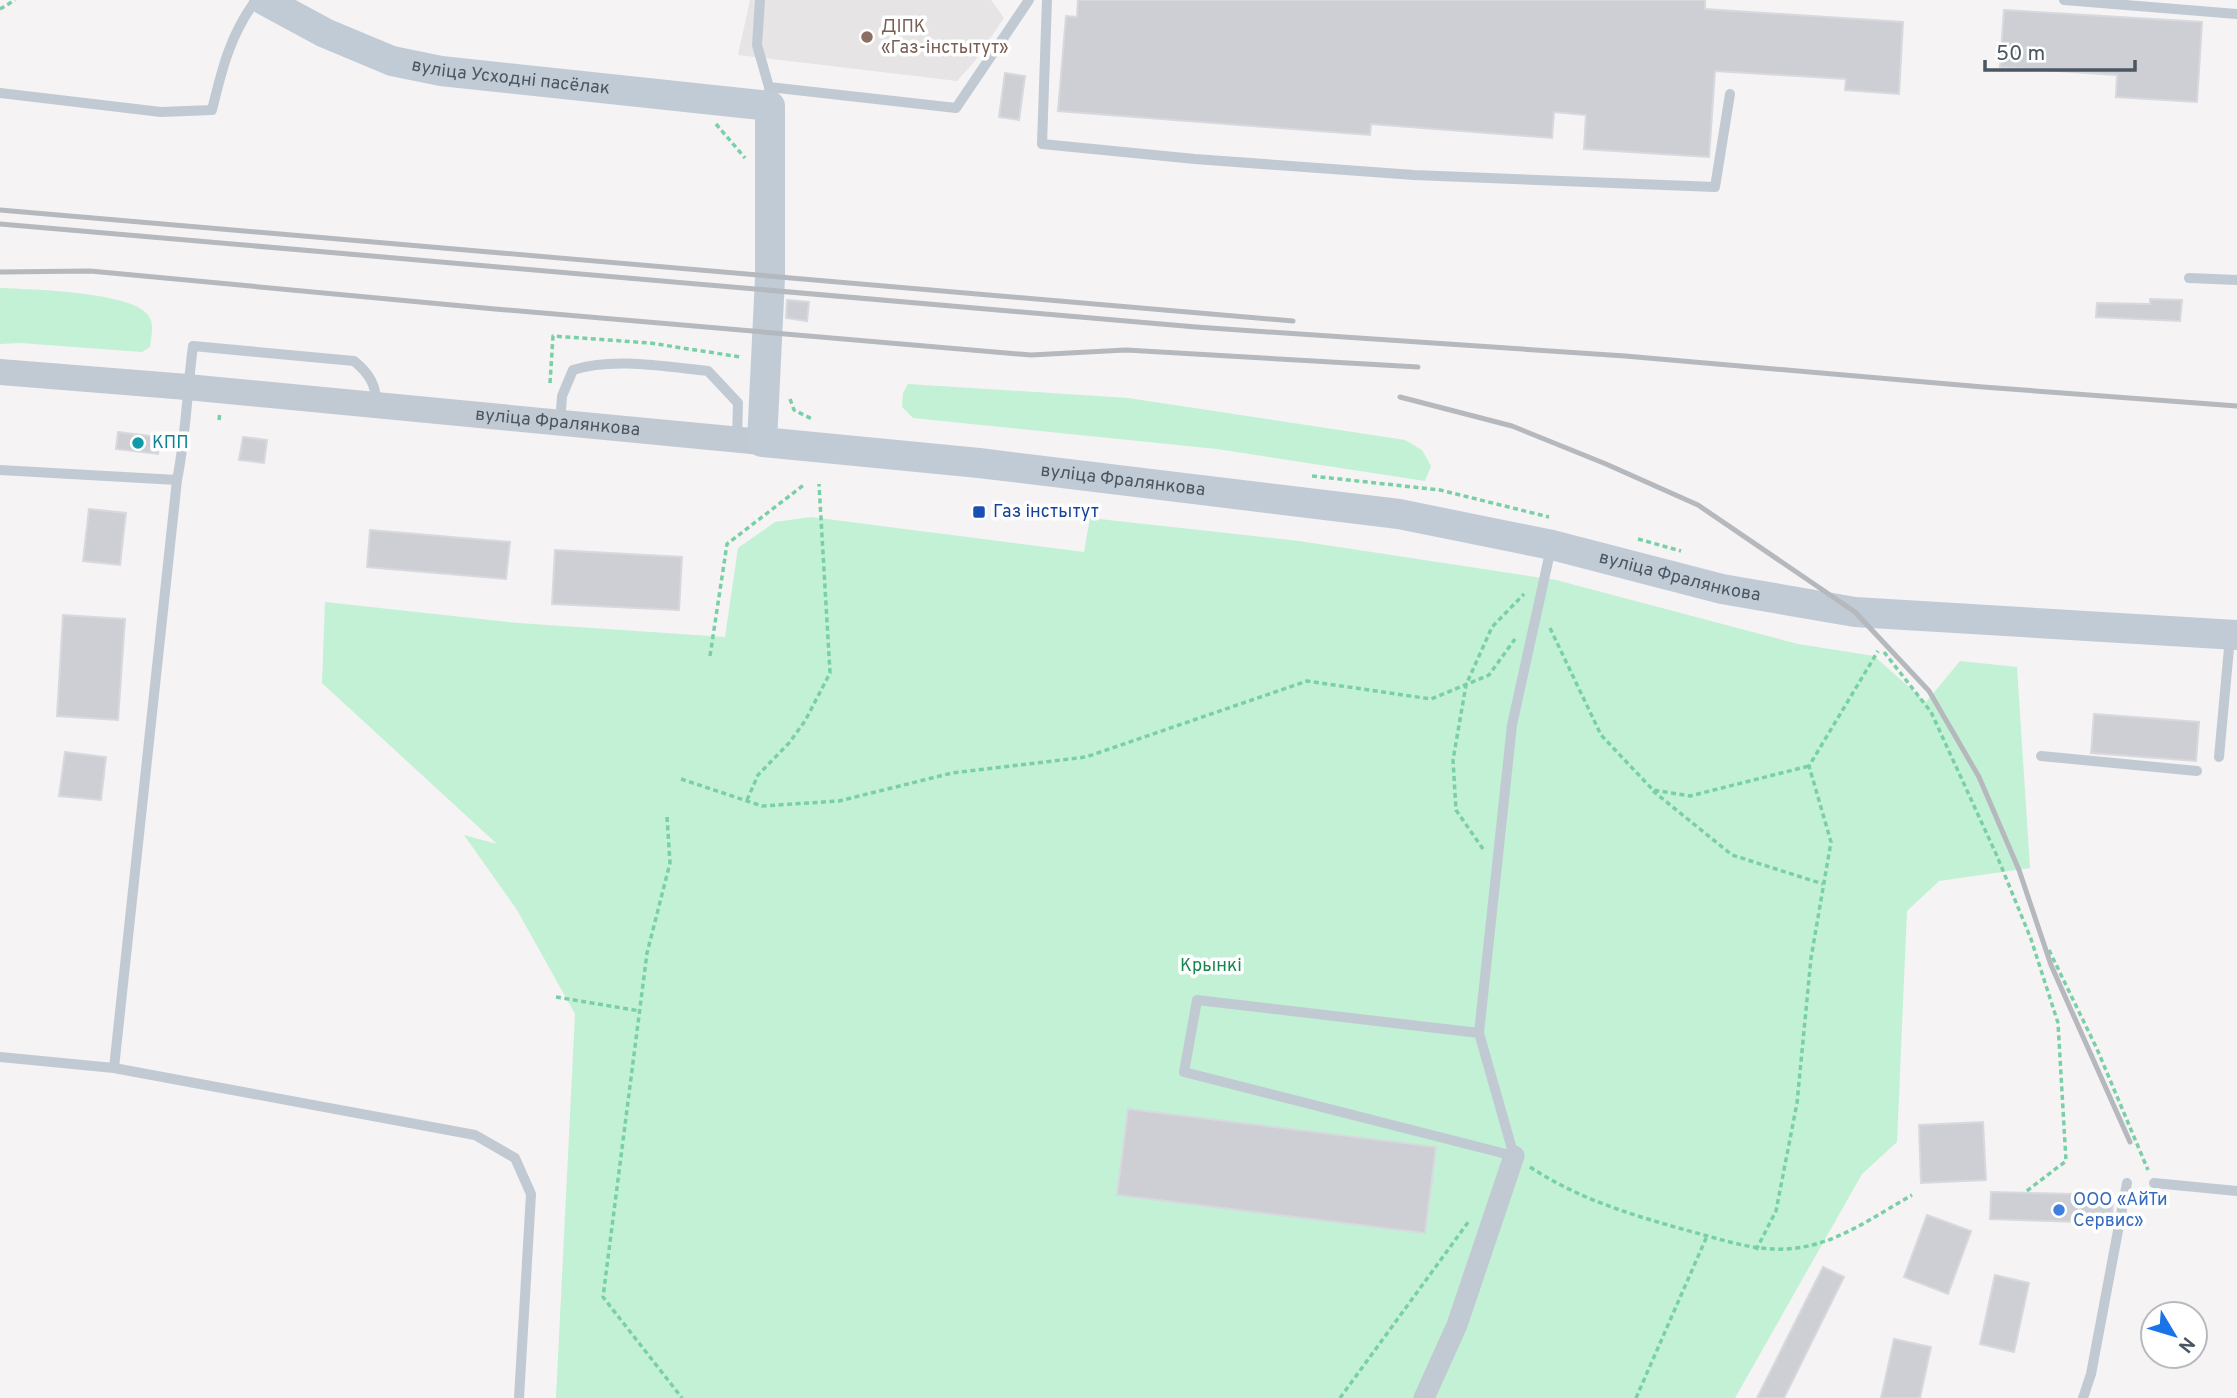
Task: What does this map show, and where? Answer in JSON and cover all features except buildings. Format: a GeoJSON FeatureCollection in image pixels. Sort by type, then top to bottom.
{"type":"FeatureCollection","features":[{"type":"Feature","properties":{"kind":"main road","name":"вуліца Усходні пасёлак"},"geometry":{"type":"LineString","coordinates":[[264,0],[325,33],[392,61],[440,71],[712,100],[769,97]]}},
{"type":"Feature","properties":{"kind":"main road"},"geometry":{"type":"LineString","coordinates":[[750,441],[770,278],[769,97]]}},
{"type":"Feature","properties":{"kind":"main road","name":"вуліца Фралянкова"},"geometry":{"type":"LineString","coordinates":[[750,441],[979,463],[1399,514],[1548,559],[1855,612],[2234,635]]}},
{"type":"Feature","properties":{"kind":"street","name":"вуліца Фралянкова"},"geometry":{"type":"LineString","coordinates":[[0,372],[187,387],[750,441]]}},
{"type":"Feature","properties":{"kind":"street"},"geometry":{"type":"LineString","coordinates":[[1424,1398],[1457,1325],[1514,1156]]}},
{"type":"Feature","properties":{"kind":"lane"},"geometry":{"type":"LineString","coordinates":[[0,93],[161,112],[212,110],[229,45],[240,21],[256,0]]}},
{"type":"Feature","properties":{"kind":"lane"},"geometry":{"type":"LineString","coordinates":[[760,0],[757,45],[769,97],[956,108],[1029,0]]}},
{"type":"Feature","properties":{"kind":"lane"},"geometry":{"type":"LineString","coordinates":[[1046,0],[1042,144],[1195,159],[1414,175],[1715,187],[1730,94]]}},
{"type":"Feature","properties":{"kind":"lane"},"geometry":{"type":"LineString","coordinates":[[2064,0],[2237,14]]}},
{"type":"Feature","properties":{"kind":"lane"},"geometry":{"type":"LineString","coordinates":[[2189,278],[2237,280]]}},
{"type":"Feature","properties":{"kind":"lane"},"geometry":{"type":"LineString","coordinates":[[114,1068],[193,346],[354,361],[365,370],[377,390],[376,405]]}},
{"type":"Feature","properties":{"kind":"lane"},"geometry":{"type":"LineString","coordinates":[[560,423],[562,396],[573,370],[590,365],[652,366],[708,371],[738,403],[750,441]]}},
{"type":"Feature","properties":{"kind":"lane"},"geometry":{"type":"LineString","coordinates":[[0,470],[177,480]]}},
{"type":"Feature","properties":{"kind":"lane"},"geometry":{"type":"LineString","coordinates":[[1514,1156],[1479,1033],[1512,725],[1548,559]]}},
{"type":"Feature","properties":{"kind":"lane"},"geometry":{"type":"LineString","coordinates":[[2219,757],[2234,635]]}},
{"type":"Feature","properties":{"kind":"lane"},"geometry":{"type":"LineString","coordinates":[[2041,756],[2197,771]]}},
{"type":"Feature","properties":{"kind":"lane"},"geometry":{"type":"LineString","coordinates":[[1479,1033],[1197,1000],[1184,1072],[1514,1156]]}},
{"type":"Feature","properties":{"kind":"lane"},"geometry":{"type":"LineString","coordinates":[[0,1057],[114,1068],[475,1135],[515,1158],[531,1194],[519,1398]]}},
{"type":"Feature","properties":{"kind":"lane"},"geometry":{"type":"LineString","coordinates":[[2083,1398],[2091,1374],[2127,1183]]}},
{"type":"Feature","properties":{"kind":"lane"},"geometry":{"type":"LineString","coordinates":[[2154,1183],[2237,1191]]}},
{"type":"Feature","properties":{"kind":"path"},"geometry":{"type":"LineString","coordinates":[[0,9],[15,0]]}},
{"type":"Feature","properties":{"kind":"path"},"geometry":{"type":"LineString","coordinates":[[712,100],[711,119],[750,163]]}},
{"type":"Feature","properties":{"kind":"path"},"geometry":{"type":"LineString","coordinates":[[743,357],[744,368]]}},
{"type":"Feature","properties":{"kind":"path"},"geometry":{"type":"LineString","coordinates":[[710,656],[727,544],[805,484]]}},
{"type":"Feature","properties":{"kind":"path"},"geometry":{"type":"LineString","coordinates":[[747,800],[758,775],[789,743],[805,720],[830,673],[819,484]]}},
{"type":"Feature","properties":{"kind":"path"},"geometry":{"type":"LineString","coordinates":[[1496,868],[1457,810],[1453,760],[1465,685],[1492,627],[1548,559]]}},
{"type":"Feature","properties":{"kind":"path"},"geometry":{"type":"LineString","coordinates":[[1538,605],[1601,735],[1653,790],[1732,855],[1823,884]]}},
{"type":"Feature","properties":{"kind":"path"},"geometry":{"type":"LineString","coordinates":[[681,779],[762,806],[839,802],[952,774],[1086,757],[1307,681],[1432,699],[1489,676],[1517,635]]}},
{"type":"Feature","properties":{"kind":"path"},"geometry":{"type":"LineString","coordinates":[[1653,790],[1690,796],[1809,766],[1878,651]]}},
{"type":"Feature","properties":{"kind":"path"},"geometry":{"type":"LineString","coordinates":[[1884,652],[1931,712],[1997,856],[2031,939],[2058,1023],[2066,1161],[2024,1193]]}},
{"type":"Feature","properties":{"kind":"path"},"geometry":{"type":"LineString","coordinates":[[1756,1250],[1776,1210],[1797,1103],[1811,958],[1831,842],[1809,766]]}},
{"type":"Feature","properties":{"kind":"path"},"geometry":{"type":"LineString","coordinates":[[667,817],[670,863],[648,953],[603,1297],[682,1398]]}},
{"type":"Feature","properties":{"kind":"path"},"geometry":{"type":"LineString","coordinates":[[2049,950],[2097,1049],[2154,1183]]}},
{"type":"Feature","properties":{"kind":"path"},"geometry":{"type":"LineString","coordinates":[[556,997],[640,1011]]}},
{"type":"Feature","properties":{"kind":"path"},"geometry":{"type":"LineString","coordinates":[[1514,1156],[1551,1181],[1620,1212],[1756,1250],[1797,1248],[1844,1235],[1912,1195]]}},
{"type":"Feature","properties":{"kind":"path"},"geometry":{"type":"LineString","coordinates":[[1340,1398],[1475,1212]]}},
{"type":"Feature","properties":{"kind":"path"},"geometry":{"type":"LineString","coordinates":[[1636,1398],[1707,1236]]}},
{"type":"Feature","properties":{"kind":"shaded area","name":"ДІПК «Газ-інстытут»"},"geometry":{"type":"Polygon","coordinates":[[[750,0],[991,0],[1004,18],[975,61],[957,81],[738,55],[750,0]]]}},
{"type":"Feature","properties":{"kind":"green space"},"geometry":{"type":"Polygon","coordinates":[[[0,288],[79,293],[122,301],[138,307],[148,315],[151,322],[150,347],[142,352],[20,343],[0,344],[0,288]]]}},
{"type":"Feature","properties":{"kind":"green space"},"geometry":{"type":"Polygon","coordinates":[[[908,384],[1128,398],[1405,440],[1422,450],[1431,466],[1425,481],[1217,449],[913,418],[902,407],[903,393],[908,384]]]}},
{"type":"Feature","properties":{"kind":"green space","name":"Крынкі"},"geometry":{"type":"Polygon","coordinates":[[[811,517],[1084,552],[1090,518],[1299,541],[1556,580],[1798,644],[1874,656],[1926,702],[1960,661],[2017,667],[2030,868],[1939,881],[1907,911],[1897,1142],[1862,1174],[1735,1398],[556,1398],[575,1014],[517,910],[464,835],[497,844],[322,683],[325,602],[518,623],[725,637],[738,548],[775,522],[811,517]]]}},
{"type":"Feature","properties":{"kind":"railway"},"geometry":{"type":"LineString","coordinates":[[0,210],[1293,321]]}},
{"type":"Feature","properties":{"kind":"railway"},"geometry":{"type":"LineString","coordinates":[[0,224],[1196,327],[1625,356],[2237,406]]}},
{"type":"Feature","properties":{"kind":"railway"},"geometry":{"type":"LineString","coordinates":[[0,272],[90,271],[1031,355],[1126,350],[1418,367]]}},
{"type":"Feature","properties":{"kind":"railway"},"geometry":{"type":"LineString","coordinates":[[1400,397],[1512,426],[1698,505],[1855,612],[1929,691],[1979,777],[2019,870],[2051,965],[2130,1142]]}},
{"type":"Feature","properties":{"kind":"place","name":"ДІПК «Газ-інстытут»"},"geometry":{"type":"Point","coordinates":[867,37]}},
{"type":"Feature","properties":{"kind":"place","name":"КПП"},"geometry":{"type":"Point","coordinates":[138,443]}},
{"type":"Feature","properties":{"kind":"place","name":"Газ інстытут"},"geometry":{"type":"Point","coordinates":[979,512]}},
{"type":"Feature","properties":{"kind":"place","name":"ООО «АйТи Сервис»"},"geometry":{"type":"Point","coordinates":[2059,1210]}}]}
